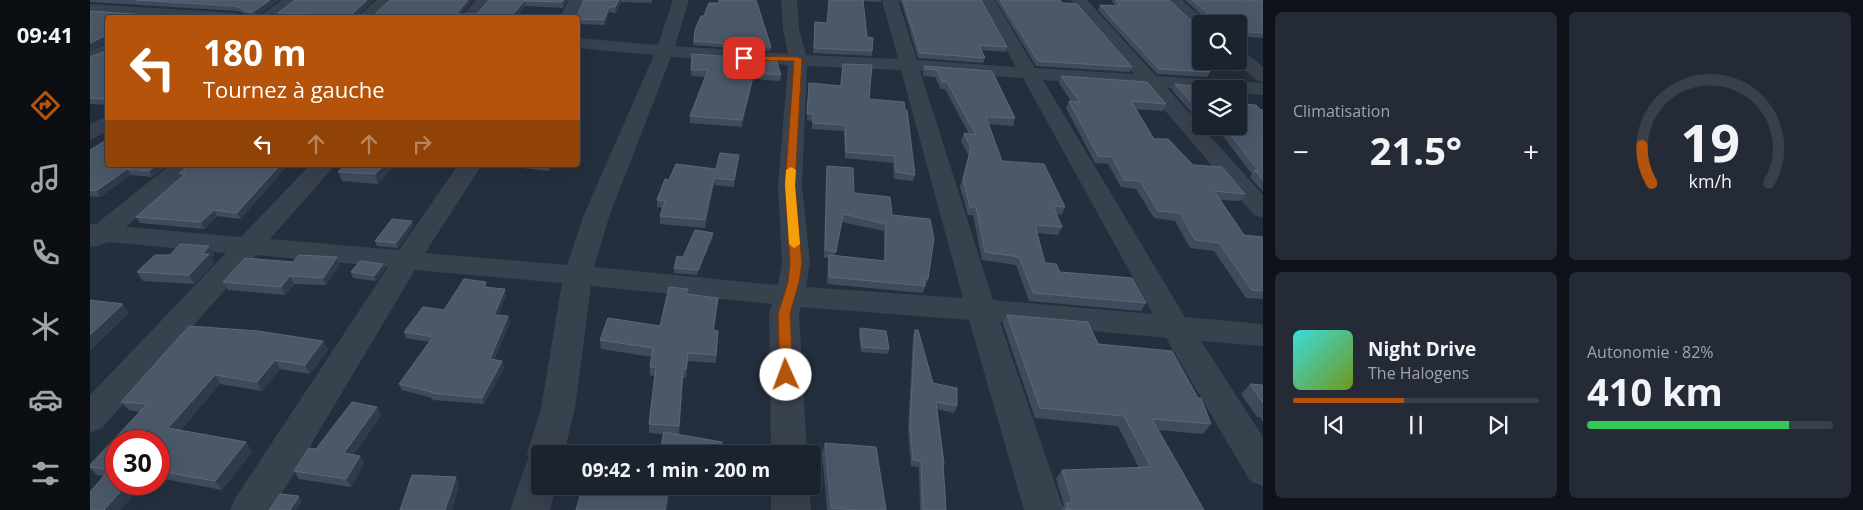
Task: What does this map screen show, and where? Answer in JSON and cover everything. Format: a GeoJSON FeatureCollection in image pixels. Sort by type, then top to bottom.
{"type":"FeatureCollection","features":[{"type":"Feature","properties":{"kind":"street"},"geometry":{"type":"LineString","coordinates":[[90,6],[102,0]]}},
{"type":"Feature","properties":{"kind":"street"},"geometry":{"type":"LineString","coordinates":[[169,15],[197,0]]}},
{"type":"Feature","properties":{"kind":"street"},"geometry":{"type":"LineString","coordinates":[[270,15],[292,0]]}},
{"type":"Feature","properties":{"kind":"street"},"geometry":{"type":"LineString","coordinates":[[368,15],[387,0]]}},
{"type":"Feature","properties":{"kind":"street"},"geometry":{"type":"LineString","coordinates":[[471,15],[484,0]]}},
{"type":"Feature","properties":{"kind":"street"},"geometry":{"type":"LineString","coordinates":[[569,15],[577,0]]}},
{"type":"Feature","properties":{"kind":"street"},"geometry":{"type":"LineString","coordinates":[[547,445],[559,399],[578,275],[596,217],[665,50],[681,0]]}},
{"type":"Feature","properties":{"kind":"street"},"geometry":{"type":"LineString","coordinates":[[788,0],[791,29],[798,59],[790,185],[796,263],[784,314],[789,445]]}},
{"type":"Feature","properties":{"kind":"street"},"geometry":{"type":"LineString","coordinates":[[890,0],[911,65],[981,310],[1044,510]]}},
{"type":"Feature","properties":{"kind":"street"},"geometry":{"type":"LineString","coordinates":[[987,0],[1175,326],[1263,469]]}},
{"type":"Feature","properties":{"kind":"street"},"geometry":{"type":"LineString","coordinates":[[1079,0],[1263,210]]}},
{"type":"Feature","properties":{"kind":"street"},"geometry":{"type":"LineString","coordinates":[[1173,0],[1192,16]]}},
{"type":"Feature","properties":{"kind":"street"},"geometry":{"type":"LineString","coordinates":[[90,9],[156,15]]}},
{"type":"Feature","properties":{"kind":"street"},"geometry":{"type":"LineString","coordinates":[[580,43],[744,58],[798,59],[1030,72],[1263,89]]}},
{"type":"Feature","properties":{"kind":"street"},"geometry":{"type":"LineString","coordinates":[[90,58],[105,50]]}},
{"type":"Feature","properties":{"kind":"street"},"geometry":{"type":"LineString","coordinates":[[1247,63],[1263,76]]}},
{"type":"Feature","properties":{"kind":"street"},"geometry":{"type":"LineString","coordinates":[[90,133],[105,124]]}},
{"type":"Feature","properties":{"kind":"street"},"geometry":{"type":"LineString","coordinates":[[94,236],[181,167]]}},
{"type":"Feature","properties":{"kind":"street"},"geometry":{"type":"LineString","coordinates":[[90,418],[321,167]]}},
{"type":"Feature","properties":{"kind":"street"},"geometry":{"type":"LineString","coordinates":[[250,510],[406,261],[469,167]]}},
{"type":"Feature","properties":{"kind":"street"},"geometry":{"type":"LineString","coordinates":[[94,236],[578,275],[789,296],[981,310],[1263,335]]}},
{"type":"Feature","properties":{"kind":"street"},"geometry":{"type":"LineString","coordinates":[[530,510],[534,495]]}},
{"type":"Feature","properties":{"kind":"street"},"geometry":{"type":"LineString","coordinates":[[790,495],[791,510]]}},
{"type":"Feature","properties":{"kind":"building"},"geometry":{"type":"Polygon","coordinates":[[[136,0],[270,0],[253,12],[244,11],[235,6],[136,0]]]}},
{"type":"Feature","properties":{"kind":"building"},"geometry":{"type":"Polygon","coordinates":[[[295,0],[367,0],[353,13],[354,15],[278,13],[295,0]]]}},
{"type":"Feature","properties":{"kind":"building"},"geometry":{"type":"Polygon","coordinates":[[[390,0],[468,0],[458,14],[477,14],[489,0],[564,0],[562,2],[524,1],[512,15],[374,15],[390,0]]]}},
{"type":"Feature","properties":{"kind":"building"},"geometry":{"type":"Polygon","coordinates":[[[584,0],[619,0],[615,7],[609,7],[604,20],[580,19],[580,15],[577,15],[584,0]]]}},
{"type":"Feature","properties":{"kind":"building"},"geometry":{"type":"Polygon","coordinates":[[[719,0],[756,0],[771,47],[694,41],[695,30],[701,16],[704,16],[709,3],[719,3],[719,0]]]}},
{"type":"Feature","properties":{"kind":"building"},"geometry":{"type":"Polygon","coordinates":[[[829,0],[863,0],[867,37],[873,38],[872,51],[814,48],[815,22],[827,23],[829,0]]]}},
{"type":"Feature","properties":{"kind":"building"},"geometry":{"type":"Polygon","coordinates":[[[903,0],[981,0],[1007,47],[979,45],[985,58],[920,53],[903,0]]]}},
{"type":"Feature","properties":{"kind":"building"},"geometry":{"type":"Polygon","coordinates":[[[1000,0],[1060,0],[1062,3],[1077,4],[1132,67],[1038,61],[1000,0]]]}},
{"type":"Feature","properties":{"kind":"building"},"geometry":{"type":"Polygon","coordinates":[[[1116,0],[1169,0],[1192,21],[1192,70],[1208,70],[1210,72],[1159,69],[1100,5],[1120,6],[1116,0]]]}},
{"type":"Feature","properties":{"kind":"building"},"geometry":{"type":"Polygon","coordinates":[[[1192,0],[1263,0],[1263,33],[1247,32],[1247,15],[1210,15],[1192,0]]]}},
{"type":"Feature","properties":{"kind":"building"},"geometry":{"type":"Polygon","coordinates":[[[90,11],[147,15],[105,15],[105,36],[90,43],[90,26],[93,24],[90,24],[90,11]]]}},
{"type":"Feature","properties":{"kind":"building"},"geometry":{"type":"Polygon","coordinates":[[[105,51],[104,99],[90,98],[90,57],[105,51]]]}},
{"type":"Feature","properties":{"kind":"building"},"geometry":{"type":"Polygon","coordinates":[[[692,54],[776,60],[781,75],[754,73],[742,120],[690,116],[708,70],[691,70],[692,54]]]}},
{"type":"Feature","properties":{"kind":"building"},"geometry":{"type":"Polygon","coordinates":[[[843,64],[872,65],[869,99],[904,102],[905,110],[907,110],[915,175],[896,172],[895,156],[846,152],[845,125],[813,123],[813,114],[807,114],[809,83],[841,86],[843,64]]]}},
{"type":"Feature","properties":{"kind":"building"},"geometry":{"type":"Polygon","coordinates":[[[924,66],[992,71],[1015,118],[986,117],[1002,161],[1044,164],[1065,207],[1053,206],[1062,227],[1035,225],[1045,263],[1056,264],[1060,272],[1132,278],[1146,303],[1033,293],[1019,257],[985,252],[976,207],[970,207],[963,179],[971,148],[964,133],[976,135],[947,82],[942,82],[937,70],[925,69],[924,66]]]}},
{"type":"Feature","properties":{"kind":"building"},"geometry":{"type":"Polygon","coordinates":[[[1061,76],[1147,82],[1166,104],[1131,101],[1154,139],[1168,139],[1193,165],[1222,167],[1245,194],[1214,191],[1244,235],[1263,237],[1263,291],[1252,290],[1219,243],[1195,240],[1180,213],[1158,211],[1140,181],[1124,180],[1112,157],[1098,156],[1069,101],[1080,102],[1061,76]]]}},
{"type":"Feature","properties":{"kind":"building"},"geometry":{"type":"Polygon","coordinates":[[[1175,84],[1192,86],[1192,103],[1175,84]]]}},
{"type":"Feature","properties":{"kind":"building"},"geometry":{"type":"Polygon","coordinates":[[[1247,104],[1256,105],[1263,110],[1263,180],[1254,170],[1259,171],[1231,135],[1247,135],[1247,104]]]}},
{"type":"Feature","properties":{"kind":"building"},"geometry":{"type":"Polygon","coordinates":[[[105,141],[105,167],[154,167],[149,171],[127,169],[96,191],[90,190],[90,150],[105,141]]]}},
{"type":"Feature","properties":{"kind":"building"},"geometry":{"type":"Polygon","coordinates":[[[720,153],[739,155],[734,180],[714,178],[705,220],[660,216],[665,201],[657,200],[665,179],[669,180],[676,164],[716,169],[720,153]]]}},
{"type":"Feature","properties":{"kind":"building"},"geometry":{"type":"Polygon","coordinates":[[[827,166],[853,168],[854,193],[890,197],[892,215],[930,219],[934,239],[928,279],[924,279],[925,286],[829,277],[829,255],[885,261],[886,224],[843,214],[836,252],[825,250],[827,166]]]}},
{"type":"Feature","properties":{"kind":"building"},"geometry":{"type":"Polygon","coordinates":[[[186,167],[278,167],[237,213],[214,210],[201,222],[136,217],[185,174],[179,173],[186,167]]]}},
{"type":"Feature","properties":{"kind":"building"},"geometry":{"type":"Polygon","coordinates":[[[343,167],[382,167],[375,174],[338,172],[343,167]]]}},
{"type":"Feature","properties":{"kind":"building"},"geometry":{"type":"Polygon","coordinates":[[[392,219],[412,221],[396,243],[375,241],[392,219]]]}},
{"type":"Feature","properties":{"kind":"building"},"geometry":{"type":"Polygon","coordinates":[[[695,230],[713,233],[698,270],[674,268],[677,256],[683,257],[695,230]]]}},
{"type":"Feature","properties":{"kind":"building"},"geometry":{"type":"Polygon","coordinates":[[[180,244],[209,246],[202,254],[209,254],[189,275],[137,272],[155,255],[170,255],[180,244]]]}},
{"type":"Feature","properties":{"kind":"building"},"geometry":{"type":"Polygon","coordinates":[[[299,255],[337,257],[323,278],[290,276],[281,287],[223,282],[245,258],[293,262],[299,255]]]}},
{"type":"Feature","properties":{"kind":"building"},"geometry":{"type":"Polygon","coordinates":[[[360,261],[383,264],[374,276],[351,272],[360,261]]]}},
{"type":"Feature","properties":{"kind":"building"},"geometry":{"type":"Polygon","coordinates":[[[464,279],[486,282],[483,287],[505,289],[494,315],[508,316],[490,359],[502,361],[482,398],[431,393],[399,384],[433,337],[404,332],[423,307],[444,310],[464,279]]]}},
{"type":"Feature","properties":{"kind":"building"},"geometry":{"type":"Polygon","coordinates":[[[669,287],[688,289],[686,294],[718,298],[713,330],[718,331],[716,355],[688,353],[686,369],[683,369],[679,426],[649,424],[656,367],[650,367],[653,348],[600,340],[608,318],[660,326],[669,287]]]}},
{"type":"Feature","properties":{"kind":"building"},"geometry":{"type":"Polygon","coordinates":[[[90,300],[123,304],[90,335],[90,300]]]}},
{"type":"Feature","properties":{"kind":"building"},"geometry":{"type":"Polygon","coordinates":[[[1007,315],[1088,322],[1098,344],[1172,351],[1198,398],[1201,398],[1211,424],[1152,419],[1204,510],[1066,510],[1065,508],[1069,508],[1066,503],[1070,503],[1072,500],[1062,470],[1151,467],[1124,416],[1040,408],[1007,315]]]}},
{"type":"Feature","properties":{"kind":"building"},"geometry":{"type":"Polygon","coordinates":[[[189,326],[258,331],[323,341],[305,365],[275,360],[257,382],[215,375],[168,428],[246,442],[215,481],[170,473],[170,430],[123,430],[147,404],[121,402],[189,326]]]}},
{"type":"Feature","properties":{"kind":"building"},"geometry":{"type":"Polygon","coordinates":[[[860,328],[886,331],[889,349],[862,347],[860,328]]]}},
{"type":"Feature","properties":{"kind":"building"},"geometry":{"type":"Polygon","coordinates":[[[915,330],[918,330],[933,383],[957,388],[957,406],[936,402],[944,464],[946,510],[923,510],[921,461],[913,460],[910,424],[915,330]]]}},
{"type":"Feature","properties":{"kind":"building"},"geometry":{"type":"Polygon","coordinates":[[[1250,384],[1263,385],[1263,403],[1250,384]]]}},
{"type":"Feature","properties":{"kind":"building"},"geometry":{"type":"Polygon","coordinates":[[[352,402],[377,407],[344,453],[360,456],[346,479],[294,471],[309,448],[316,449],[352,402]]]}},
{"type":"Feature","properties":{"kind":"building"},"geometry":{"type":"Polygon","coordinates":[[[664,432],[722,442],[722,445],[661,445],[664,432]]]}},
{"type":"Feature","properties":{"kind":"building"},"geometry":{"type":"Polygon","coordinates":[[[825,443],[876,447],[886,510],[831,508],[825,443]]]}},
{"type":"Feature","properties":{"kind":"building"},"geometry":{"type":"Polygon","coordinates":[[[105,449],[105,469],[90,467],[105,449]]]}},
{"type":"Feature","properties":{"kind":"building"},"geometry":{"type":"Polygon","coordinates":[[[105,475],[105,495],[117,495],[104,510],[90,510],[90,492],[105,475]]]}},
{"type":"Feature","properties":{"kind":"building"},"geometry":{"type":"Polygon","coordinates":[[[412,475],[456,477],[445,510],[400,510],[412,475]]]}},
{"type":"Feature","properties":{"kind":"building"},"geometry":{"type":"Polygon","coordinates":[[[280,494],[299,496],[290,510],[269,510],[280,494]]]}},
{"type":"Feature","properties":{"kind":"building"},"geometry":{"type":"Polygon","coordinates":[[[580,495],[667,495],[665,510],[576,510],[580,495]]]}},
{"type":"Feature","properties":{"kind":"slow traffic"},"geometry":{"type":"LineString","coordinates":[[791,170],[790,185],[794,244]]}},
{"type":"Feature","properties":{"kind":"route"},"geometry":{"type":"LineString","coordinates":[[744,58],[798,59],[790,185],[796,263],[794,282],[784,314],[786,375]]}}]}
